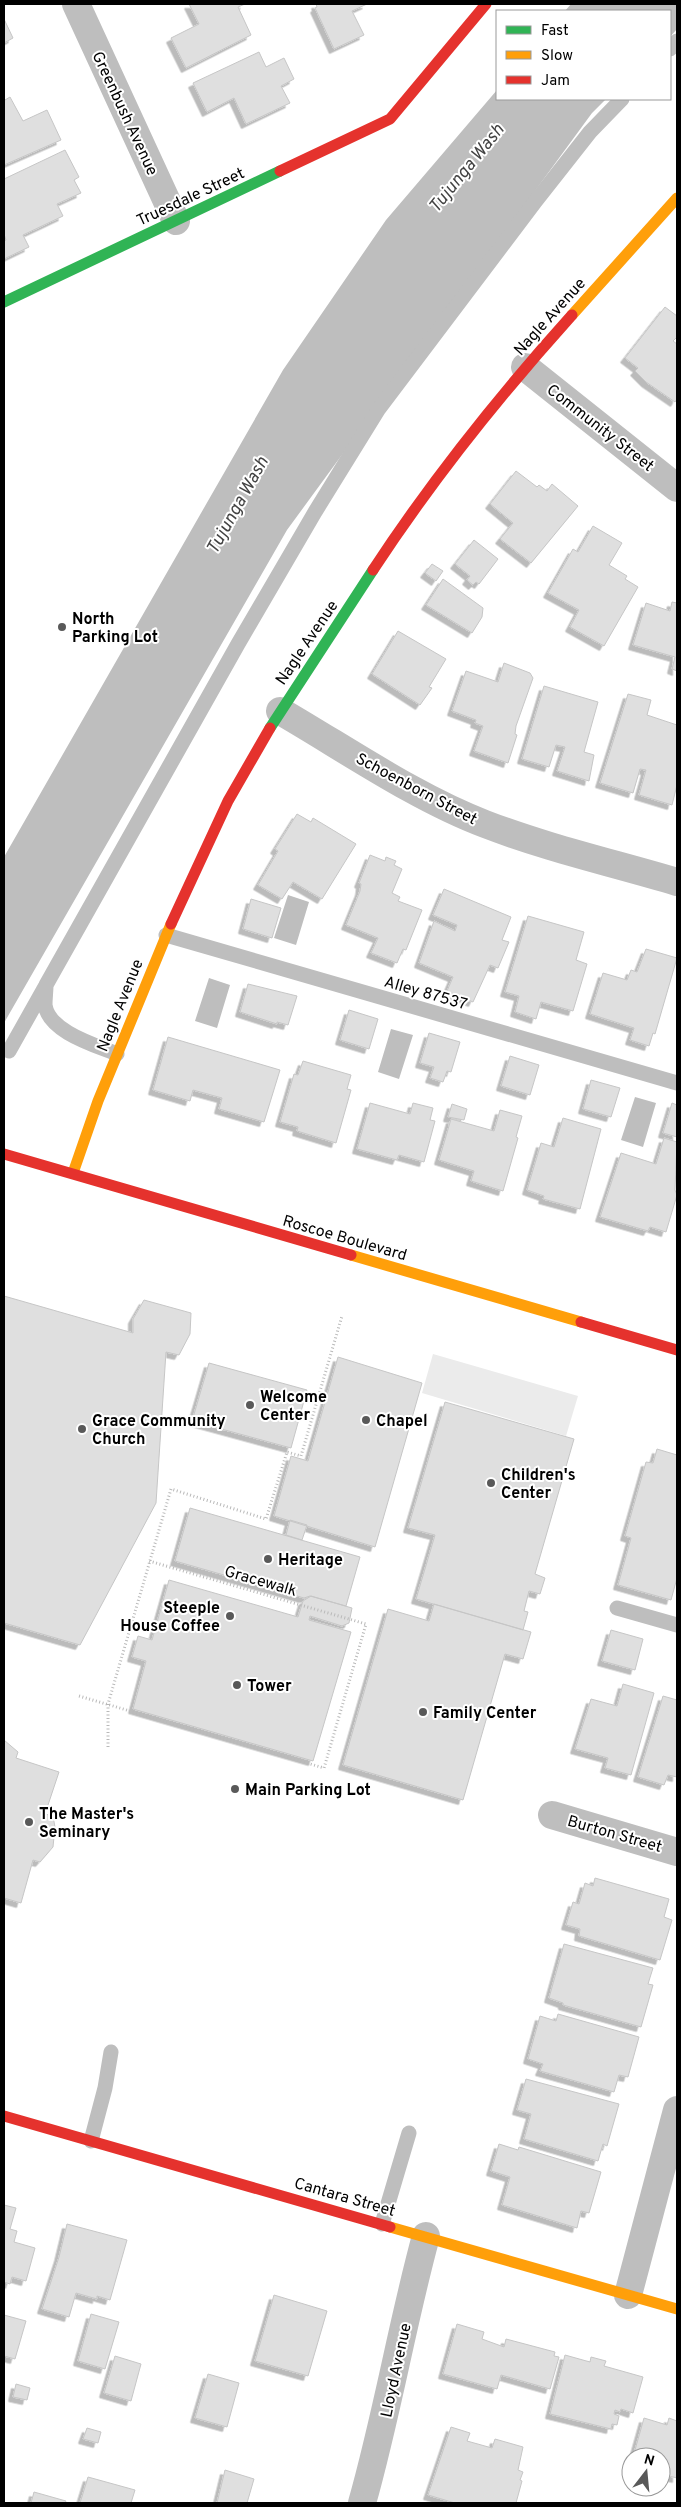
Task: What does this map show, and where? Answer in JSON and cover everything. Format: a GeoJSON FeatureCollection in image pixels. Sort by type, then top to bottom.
{"type":"FeatureCollection","features":[{"type":"Feature","properties":{"kind":"street","name":"Greenbush Avenue"},"geometry":{"type":"LineString","coordinates":[[76,4],[176,221]]}},
{"type":"Feature","properties":{"kind":"street","name":"Truesdale Street"},"geometry":{"type":"LineString","coordinates":[[4,302],[390,119],[486,4]]}},
{"type":"Feature","properties":{"kind":"street","name":"Nagle Avenue"},"geometry":{"type":"LineString","coordinates":[[73,1173],[98,1101],[166,935],[228,801],[280,711],[404,523],[525,367],[677,198]]}},
{"type":"Feature","properties":{"kind":"street","name":"Community Street"},"geometry":{"type":"LineString","coordinates":[[525,367],[677,488]]}},
{"type":"Feature","properties":{"kind":"street","name":"Schoenborn Street"},"geometry":{"type":"LineString","coordinates":[[280,711],[435,801],[484,824],[534,841],[677,882]]}},
{"type":"Feature","properties":{"kind":"street","name":"Roscoe Boulevard"},"geometry":{"type":"LineString","coordinates":[[4,1154],[677,1350]]}},
{"type":"Feature","properties":{"kind":"street","name":"Burton Street"},"geometry":{"type":"LineString","coordinates":[[552,1815],[677,1852]]}},
{"type":"Feature","properties":{"kind":"street"},"geometry":{"type":"LineString","coordinates":[[628,2295],[677,2110]]}},
{"type":"Feature","properties":{"kind":"street","name":"Cantara Street"},"geometry":{"type":"LineString","coordinates":[[4,2116],[677,2309]]}},
{"type":"Feature","properties":{"kind":"street","name":"Lloyd Avenue"},"geometry":{"type":"LineString","coordinates":[[362,2503],[377,2450],[415,2277],[426,2236]]}},
{"type":"Feature","properties":{"kind":"lane"},"geometry":{"type":"LineString","coordinates":[[9,1051],[248,628],[378,410],[535,202],[590,132],[621,100]]}},
{"type":"Feature","properties":{"kind":"lane","name":"Alley 87537"},"geometry":{"type":"LineString","coordinates":[[166,935],[677,1083]]}},
{"type":"Feature","properties":{"kind":"lane"},"geometry":{"type":"LineString","coordinates":[[46,985],[45,1006],[55,1024],[70,1035],[117,1054]]}},
{"type":"Feature","properties":{"kind":"lane"},"geometry":{"type":"LineString","coordinates":[[618,1608],[677,1626]]}},
{"type":"Feature","properties":{"kind":"lane"},"geometry":{"type":"LineString","coordinates":[[91,2141],[106,2088],[111,2052]]}},
{"type":"Feature","properties":{"kind":"lane"},"geometry":{"type":"LineString","coordinates":[[382,2224],[409,2133]]}},
{"type":"Feature","properties":{"kind":"path"},"geometry":{"type":"LineString","coordinates":[[108,1747],[108,1704],[171,1489],[266,1519],[287,1452],[301,1456],[342,1316]]}},
{"type":"Feature","properties":{"kind":"path","name":"Gracewalk"},"geometry":{"type":"LineString","coordinates":[[108,1704],[324,1768],[366,1624],[149,1561]]}},
{"type":"Feature","properties":{"kind":"path"},"geometry":{"type":"LineString","coordinates":[[79,1696],[108,1704]]}},
{"type":"Feature","properties":{"kind":"shaded area"},"geometry":{"type":"Polygon","coordinates":[[[433,1354],[578,1396],[566,1436],[422,1393],[433,1354]]]}},
{"type":"Feature","properties":{"kind":"water"},"geometry":{"type":"Polygon","coordinates":[[[571,4],[677,4],[677,29],[671,36],[671,10],[566,10],[571,4]]]}},
{"type":"Feature","properties":{"kind":"water","name":"Tujunga Wash"},"geometry":{"type":"Polygon","coordinates":[[[496,91],[496,100],[605,100],[592,113],[287,530],[4,1023],[4,857],[283,370],[386,220],[496,91]]]}},
{"type":"Feature","properties":{"kind":"water"},"geometry":{"type":"Polygon","coordinates":[[[288,895],[309,902],[296,945],[274,938],[288,895]]]}},
{"type":"Feature","properties":{"kind":"water"},"geometry":{"type":"Polygon","coordinates":[[[209,978],[230,985],[217,1028],[195,1021],[209,978]]]}},
{"type":"Feature","properties":{"kind":"water"},"geometry":{"type":"Polygon","coordinates":[[[391,1029],[413,1035],[399,1079],[378,1072],[391,1029]]]}},
{"type":"Feature","properties":{"kind":"water"},"geometry":{"type":"Polygon","coordinates":[[[635,1097],[656,1103],[643,1147],[621,1140],[635,1097]]]}},
{"type":"Feature","properties":{"kind":"building"},"geometry":{"type":"Polygon","coordinates":[[[189,4],[245,4],[238,7],[251,35],[186,68],[171,38],[199,24],[189,4]]]}},
{"type":"Feature","properties":{"kind":"building"},"geometry":{"type":"Polygon","coordinates":[[[316,4],[367,4],[352,11],[364,35],[334,49],[315,8],[317,7],[316,4]]]}},
{"type":"Feature","properties":{"kind":"building"},"geometry":{"type":"Polygon","coordinates":[[[4,19],[13,38],[4,43],[4,19]]]}},
{"type":"Feature","properties":{"kind":"building"},"geometry":{"type":"Polygon","coordinates":[[[259,52],[266,67],[284,58],[294,79],[281,86],[290,103],[246,124],[234,98],[207,112],[193,83],[259,52]]]}},
{"type":"Feature","properties":{"kind":"building"},"geometry":{"type":"Polygon","coordinates":[[[4,97],[5,100],[10,97],[23,121],[47,110],[61,140],[4,165],[4,97]]]}},
{"type":"Feature","properties":{"kind":"building"},"geometry":{"type":"Polygon","coordinates":[[[65,150],[79,177],[74,180],[81,193],[57,204],[63,216],[23,235],[29,247],[4,259],[4,241],[6,240],[4,234],[4,179],[65,150]]]}},
{"type":"Feature","properties":{"kind":"building"},"geometry":{"type":"Polygon","coordinates":[[[665,307],[677,316],[677,337],[673,341],[677,344],[677,399],[675,402],[646,382],[635,371],[638,368],[625,358],[665,307]]]}},
{"type":"Feature","properties":{"kind":"building"},"geometry":{"type":"Polygon","coordinates":[[[516,471],[537,487],[539,485],[547,491],[552,484],[578,506],[531,563],[500,539],[513,523],[490,504],[516,471]]]}},
{"type":"Feature","properties":{"kind":"building"},"geometry":{"type":"Polygon","coordinates":[[[593,526],[622,543],[609,565],[627,576],[625,579],[638,587],[604,646],[570,627],[579,610],[548,593],[573,549],[578,552],[593,526]]]}},
{"type":"Feature","properties":{"kind":"building"},"geometry":{"type":"Polygon","coordinates":[[[474,540],[498,559],[479,584],[476,582],[473,585],[467,580],[470,576],[455,564],[474,540]]]}},
{"type":"Feature","properties":{"kind":"building"},"geometry":{"type":"Polygon","coordinates":[[[432,564],[443,571],[436,581],[425,573],[432,564]]]}},
{"type":"Feature","properties":{"kind":"building"},"geometry":{"type":"Polygon","coordinates":[[[443,579],[483,608],[482,617],[472,633],[426,605],[443,579]]]}},
{"type":"Feature","properties":{"kind":"building"},"geometry":{"type":"Polygon","coordinates":[[[672,602],[677,603],[677,671],[672,669],[675,657],[633,645],[646,603],[670,611],[672,602]]]}},
{"type":"Feature","properties":{"kind":"building"},"geometry":{"type":"Polygon","coordinates":[[[398,631],[446,659],[429,687],[432,688],[420,705],[372,674],[398,631]]]}},
{"type":"Feature","properties":{"kind":"building"},"geometry":{"type":"Polygon","coordinates":[[[504,663],[530,673],[533,678],[516,726],[515,734],[517,735],[508,763],[474,751],[483,726],[475,723],[476,720],[452,711],[466,671],[498,682],[504,663]]]}},
{"type":"Feature","properties":{"kind":"building"},"geometry":{"type":"Polygon","coordinates":[[[544,686],[598,702],[584,752],[594,755],[589,781],[557,771],[565,747],[556,745],[549,767],[522,759],[544,686]]]}},
{"type":"Feature","properties":{"kind":"building"},"geometry":{"type":"Polygon","coordinates":[[[628,694],[651,700],[647,715],[677,725],[677,785],[672,805],[639,795],[646,770],[640,769],[633,793],[600,783],[628,694]]]}},
{"type":"Feature","properties":{"kind":"building"},"geometry":{"type":"Polygon","coordinates":[[[297,814],[311,822],[313,818],[356,844],[322,899],[293,882],[282,899],[258,885],[278,851],[275,849],[297,814]]]}},
{"type":"Feature","properties":{"kind":"building"},"geometry":{"type":"Polygon","coordinates":[[[370,855],[385,861],[386,857],[396,861],[394,865],[402,869],[392,893],[400,897],[398,901],[422,910],[406,950],[403,949],[397,963],[371,953],[378,938],[346,925],[360,891],[361,884],[359,883],[370,855]]]}},
{"type":"Feature","properties":{"kind":"building"},"geometry":{"type":"Polygon","coordinates":[[[444,889],[511,917],[502,940],[509,942],[498,968],[490,965],[473,1002],[447,991],[453,977],[419,963],[434,921],[455,931],[457,925],[433,915],[444,889]]]}},
{"type":"Feature","properties":{"kind":"building"},"geometry":{"type":"Polygon","coordinates":[[[251,899],[281,908],[272,938],[243,929],[251,899]]]}},
{"type":"Feature","properties":{"kind":"building"},"geometry":{"type":"Polygon","coordinates":[[[528,916],[584,932],[576,960],[587,964],[573,1011],[541,1002],[536,1019],[515,1012],[519,996],[505,992],[528,916]]]}},
{"type":"Feature","properties":{"kind":"building"},"geometry":{"type":"Polygon","coordinates":[[[646,949],[677,958],[655,1034],[653,1033],[649,1046],[630,1040],[634,1028],[590,1014],[603,973],[627,980],[631,970],[637,972],[646,949]]]}},
{"type":"Feature","properties":{"kind":"building"},"geometry":{"type":"Polygon","coordinates":[[[248,984],[297,996],[288,1025],[277,1022],[277,1024],[240,1012],[248,984]]]}},
{"type":"Feature","properties":{"kind":"building"},"geometry":{"type":"Polygon","coordinates":[[[349,1010],[378,1019],[369,1049],[340,1040],[349,1010]]]}},
{"type":"Feature","properties":{"kind":"building"},"geometry":{"type":"Polygon","coordinates":[[[429,1033],[460,1042],[451,1072],[447,1071],[443,1082],[430,1078],[434,1067],[420,1063],[429,1033]]]}},
{"type":"Feature","properties":{"kind":"building"},"geometry":{"type":"Polygon","coordinates":[[[168,1037],[280,1070],[264,1122],[219,1109],[222,1098],[193,1090],[190,1101],[153,1090],[168,1037]]]}},
{"type":"Feature","properties":{"kind":"building"},"geometry":{"type":"Polygon","coordinates":[[[510,1056],[539,1065],[530,1095],[501,1086],[510,1056]]]}},
{"type":"Feature","properties":{"kind":"building"},"geometry":{"type":"Polygon","coordinates":[[[303,1061],[351,1075],[347,1089],[351,1090],[336,1143],[297,1131],[298,1127],[280,1122],[294,1074],[298,1075],[303,1061]]]}},
{"type":"Feature","properties":{"kind":"building"},"geometry":{"type":"Polygon","coordinates":[[[591,1080],[620,1088],[611,1117],[583,1109],[591,1080]]]}},
{"type":"Feature","properties":{"kind":"building"},"geometry":{"type":"Polygon","coordinates":[[[370,1103],[410,1114],[413,1103],[433,1108],[430,1120],[435,1121],[424,1162],[399,1155],[397,1160],[357,1149],[370,1103]]]}},
{"type":"Feature","properties":{"kind":"building"},"geometry":{"type":"Polygon","coordinates":[[[672,1103],[677,1105],[677,1137],[663,1133],[672,1103]]]}},
{"type":"Feature","properties":{"kind":"building"},"geometry":{"type":"Polygon","coordinates":[[[452,1104],[467,1109],[464,1120],[448,1117],[452,1104]]]}},
{"type":"Feature","properties":{"kind":"building"},"geometry":{"type":"Polygon","coordinates":[[[500,1110],[522,1116],[516,1137],[518,1138],[503,1191],[471,1181],[474,1171],[439,1160],[451,1119],[494,1131],[500,1110]]]}},
{"type":"Feature","properties":{"kind":"building"},"geometry":{"type":"Polygon","coordinates":[[[563,1118],[601,1129],[580,1209],[543,1199],[544,1196],[527,1190],[541,1143],[554,1147],[563,1118]]]}},
{"type":"Feature","properties":{"kind":"building"},"geometry":{"type":"Polygon","coordinates":[[[664,1138],[677,1142],[675,1190],[677,1195],[666,1232],[650,1227],[648,1231],[600,1217],[621,1153],[656,1164],[664,1138]]]}},
{"type":"Feature","properties":{"kind":"building","name":"Grace Community Church"},"geometry":{"type":"Polygon","coordinates":[[[4,1296],[133,1333],[133,1319],[144,1300],[191,1313],[190,1334],[179,1355],[166,1352],[156,1503],[80,1645],[4,1623],[4,1296]]]}},
{"type":"Feature","properties":{"kind":"building","name":"Chapel"},"geometry":{"type":"Polygon","coordinates":[[[338,1357],[422,1383],[375,1547],[274,1516],[291,1456],[308,1461],[338,1357]]]}},
{"type":"Feature","properties":{"kind":"building","name":"Welcome Center"},"geometry":{"type":"Polygon","coordinates":[[[209,1363],[307,1390],[291,1448],[192,1421],[209,1363]]]}},
{"type":"Feature","properties":{"kind":"building","name":"Children's Center"},"geometry":{"type":"Polygon","coordinates":[[[445,1402],[574,1439],[535,1574],[545,1578],[540,1594],[529,1591],[524,1611],[528,1612],[523,1630],[416,1599],[435,1535],[408,1528],[445,1402]]]}},
{"type":"Feature","properties":{"kind":"building"},"geometry":{"type":"Polygon","coordinates":[[[657,1449],[677,1455],[677,1578],[671,1600],[618,1585],[631,1538],[625,1536],[646,1462],[653,1463],[657,1449]]]}},
{"type":"Feature","properties":{"kind":"building","name":"Heritage"},"geometry":{"type":"Polygon","coordinates":[[[190,1508],[360,1557],[346,1606],[310,1596],[304,1598],[175,1561],[190,1508]]]}},
{"type":"Feature","properties":{"kind":"building"},"geometry":{"type":"Polygon","coordinates":[[[290,1520],[307,1525],[302,1540],[286,1535],[290,1520]]]}},
{"type":"Feature","properties":{"kind":"building","name":"Tower"},"geometry":{"type":"Polygon","coordinates":[[[169,1580],[298,1617],[303,1601],[311,1596],[352,1608],[349,1623],[342,1626],[310,1616],[309,1620],[351,1632],[313,1761],[133,1709],[146,1661],[132,1657],[138,1636],[152,1640],[169,1580]]]}},
{"type":"Feature","properties":{"kind":"building","name":"Family Center"},"geometry":{"type":"Polygon","coordinates":[[[434,1604],[531,1632],[523,1659],[505,1654],[463,1800],[343,1765],[388,1609],[429,1621],[434,1604]]]}},
{"type":"Feature","properties":{"kind":"building"},"geometry":{"type":"Polygon","coordinates":[[[611,1630],[643,1639],[635,1670],[602,1661],[611,1630]]]}},
{"type":"Feature","properties":{"kind":"building"},"geometry":{"type":"Polygon","coordinates":[[[623,1684],[654,1693],[631,1775],[605,1768],[608,1758],[575,1749],[591,1699],[617,1706],[623,1684]]]}},
{"type":"Feature","properties":{"kind":"building"},"geometry":{"type":"Polygon","coordinates":[[[663,1696],[677,1700],[677,1777],[668,1775],[664,1785],[638,1777],[663,1696]]]}},
{"type":"Feature","properties":{"kind":"building","name":"The Master's Seminary"},"geometry":{"type":"Polygon","coordinates":[[[4,1740],[18,1752],[16,1758],[59,1772],[45,1814],[53,1816],[55,1827],[53,1847],[40,1862],[33,1860],[21,1903],[4,1898],[4,1740]]]}},
{"type":"Feature","properties":{"kind":"building"},"geometry":{"type":"Polygon","coordinates":[[[595,1878],[669,1899],[664,1917],[672,1920],[660,1960],[579,1936],[580,1929],[566,1925],[573,1902],[579,1904],[585,1883],[593,1886],[595,1878]]]}},
{"type":"Feature","properties":{"kind":"building"},"geometry":{"type":"Polygon","coordinates":[[[564,1944],[653,1968],[648,1984],[653,1985],[641,2027],[563,2005],[563,2003],[549,1998],[564,1944]]]}},
{"type":"Feature","properties":{"kind":"building"},"geometry":{"type":"Polygon","coordinates":[[[558,2014],[639,2037],[628,2077],[619,2075],[614,2092],[540,2071],[543,2064],[528,2059],[540,2016],[556,2021],[558,2014]]]}},
{"type":"Feature","properties":{"kind":"building"},"geometry":{"type":"Polygon","coordinates":[[[526,2079],[619,2104],[607,2146],[603,2144],[598,2161],[524,2139],[531,2114],[517,2110],[526,2079]]]}},
{"type":"Feature","properties":{"kind":"building"},"geometry":{"type":"Polygon","coordinates":[[[499,2144],[518,2150],[519,2147],[601,2172],[589,2213],[581,2211],[577,2228],[502,2205],[510,2177],[491,2171],[499,2144]]]}},
{"type":"Feature","properties":{"kind":"building"},"geometry":{"type":"Polygon","coordinates":[[[4,2205],[16,2208],[10,2229],[17,2231],[14,2242],[35,2248],[26,2281],[12,2277],[10,2284],[4,2282],[4,2205]]]}},
{"type":"Feature","properties":{"kind":"building"},"geometry":{"type":"Polygon","coordinates":[[[67,2224],[127,2240],[110,2300],[97,2296],[97,2299],[76,2293],[69,2317],[42,2309],[59,2257],[67,2224]]]}},
{"type":"Feature","properties":{"kind":"building"},"geometry":{"type":"Polygon","coordinates":[[[274,2295],[327,2311],[308,2376],[255,2361],[274,2295]]]}},
{"type":"Feature","properties":{"kind":"building"},"geometry":{"type":"Polygon","coordinates":[[[91,2314],[119,2322],[105,2369],[78,2361],[91,2314]]]}},
{"type":"Feature","properties":{"kind":"building"},"geometry":{"type":"Polygon","coordinates":[[[4,2315],[26,2321],[15,2359],[4,2356],[4,2315]]]}},
{"type":"Feature","properties":{"kind":"building"},"geometry":{"type":"Polygon","coordinates":[[[457,2324],[484,2332],[482,2339],[504,2347],[506,2339],[555,2352],[554,2356],[559,2357],[550,2389],[501,2375],[497,2389],[443,2374],[457,2324]]]}},
{"type":"Feature","properties":{"kind":"building"},"geometry":{"type":"Polygon","coordinates":[[[565,2355],[590,2362],[591,2357],[606,2361],[604,2366],[643,2377],[633,2413],[621,2409],[620,2412],[615,2410],[614,2414],[619,2416],[617,2425],[612,2424],[611,2429],[550,2414],[565,2355]]]}},
{"type":"Feature","properties":{"kind":"building"},"geometry":{"type":"Polygon","coordinates":[[[115,2356],[141,2364],[131,2401],[104,2393],[115,2356]]]}},
{"type":"Feature","properties":{"kind":"building"},"geometry":{"type":"Polygon","coordinates":[[[208,2374],[239,2383],[227,2427],[195,2418],[208,2374]]]}},
{"type":"Feature","properties":{"kind":"building"},"geometry":{"type":"Polygon","coordinates":[[[16,2384],[30,2388],[27,2400],[13,2397],[16,2384]]]}},
{"type":"Feature","properties":{"kind":"building"},"geometry":{"type":"Polygon","coordinates":[[[644,2418],[667,2425],[669,2418],[677,2421],[677,2478],[671,2476],[671,2447],[636,2447],[644,2418]]]}},
{"type":"Feature","properties":{"kind":"building"},"geometry":{"type":"Polygon","coordinates":[[[451,2427],[470,2433],[467,2441],[492,2448],[495,2439],[523,2447],[518,2470],[523,2472],[520,2480],[522,2481],[516,2503],[455,2503],[428,2495],[451,2427]]]}},
{"type":"Feature","properties":{"kind":"building"},"geometry":{"type":"Polygon","coordinates":[[[87,2428],[101,2432],[98,2443],[83,2439],[87,2428]]]}},
{"type":"Feature","properties":{"kind":"building"},"geometry":{"type":"Polygon","coordinates":[[[225,2470],[254,2479],[247,2503],[217,2503],[225,2470]]]}},
{"type":"Feature","properties":{"kind":"building"},"geometry":{"type":"Polygon","coordinates":[[[88,2477],[135,2490],[131,2503],[80,2503],[88,2477]]]}},
{"type":"Feature","properties":{"kind":"building"},"geometry":{"type":"Polygon","coordinates":[[[34,2492],[66,2501],[65,2503],[31,2503],[34,2492]]]}},
{"type":"Feature","properties":{"kind":"traffic: fast"},"geometry":{"type":"LineString","coordinates":[[4,302],[280,171]]}},
{"type":"Feature","properties":{"kind":"traffic: fast"},"geometry":{"type":"LineString","coordinates":[[270,728],[373,570]]}},
{"type":"Feature","properties":{"kind":"traffic: slow"},"geometry":{"type":"LineString","coordinates":[[572,315],[677,198]]}},
{"type":"Feature","properties":{"kind":"traffic: slow"},"geometry":{"type":"LineString","coordinates":[[73,1173],[98,1101],[171,924]]}},
{"type":"Feature","properties":{"kind":"traffic: slow"},"geometry":{"type":"LineString","coordinates":[[351,1255],[581,1322]]}},
{"type":"Feature","properties":{"kind":"traffic: slow"},"geometry":{"type":"LineString","coordinates":[[390,2227],[677,2309]]}},
{"type":"Feature","properties":{"kind":"traffic: jam"},"geometry":{"type":"LineString","coordinates":[[280,171],[390,119],[486,4]]}},
{"type":"Feature","properties":{"kind":"traffic: jam"},"geometry":{"type":"LineString","coordinates":[[373,570],[443,471],[519,376],[572,315]]}},
{"type":"Feature","properties":{"kind":"traffic: jam"},"geometry":{"type":"LineString","coordinates":[[171,924],[228,801],[270,728]]}},
{"type":"Feature","properties":{"kind":"traffic: jam"},"geometry":{"type":"LineString","coordinates":[[4,1154],[351,1255]]}},
{"type":"Feature","properties":{"kind":"traffic: jam"},"geometry":{"type":"LineString","coordinates":[[581,1322],[677,1350]]}},
{"type":"Feature","properties":{"kind":"traffic: jam"},"geometry":{"type":"LineString","coordinates":[[4,2116],[390,2227]]}},
{"type":"Feature","properties":{"kind":"place","name":"North Parking Lot"},"geometry":{"type":"Point","coordinates":[62,627]}},
{"type":"Feature","properties":{"kind":"place","name":"Welcome Center"},"geometry":{"type":"Point","coordinates":[250,1405]}},
{"type":"Feature","properties":{"kind":"place","name":"Chapel"},"geometry":{"type":"Point","coordinates":[366,1420]}},
{"type":"Feature","properties":{"kind":"place","name":"Grace Community Church"},"geometry":{"type":"Point","coordinates":[82,1429]}},
{"type":"Feature","properties":{"kind":"place","name":"Children's Center"},"geometry":{"type":"Point","coordinates":[491,1483]}},
{"type":"Feature","properties":{"kind":"place","name":"Heritage"},"geometry":{"type":"Point","coordinates":[268,1559]}},
{"type":"Feature","properties":{"kind":"place","name":"Steeple House Coffee"},"geometry":{"type":"Point","coordinates":[230,1616]}},
{"type":"Feature","properties":{"kind":"place","name":"Tower"},"geometry":{"type":"Point","coordinates":[237,1685]}},
{"type":"Feature","properties":{"kind":"place","name":"Family Center"},"geometry":{"type":"Point","coordinates":[423,1712]}},
{"type":"Feature","properties":{"kind":"place","name":"Main Parking Lot"},"geometry":{"type":"Point","coordinates":[235,1789]}},
{"type":"Feature","properties":{"kind":"place","name":"The Master's Seminary"},"geometry":{"type":"Point","coordinates":[29,1822]}}]}
